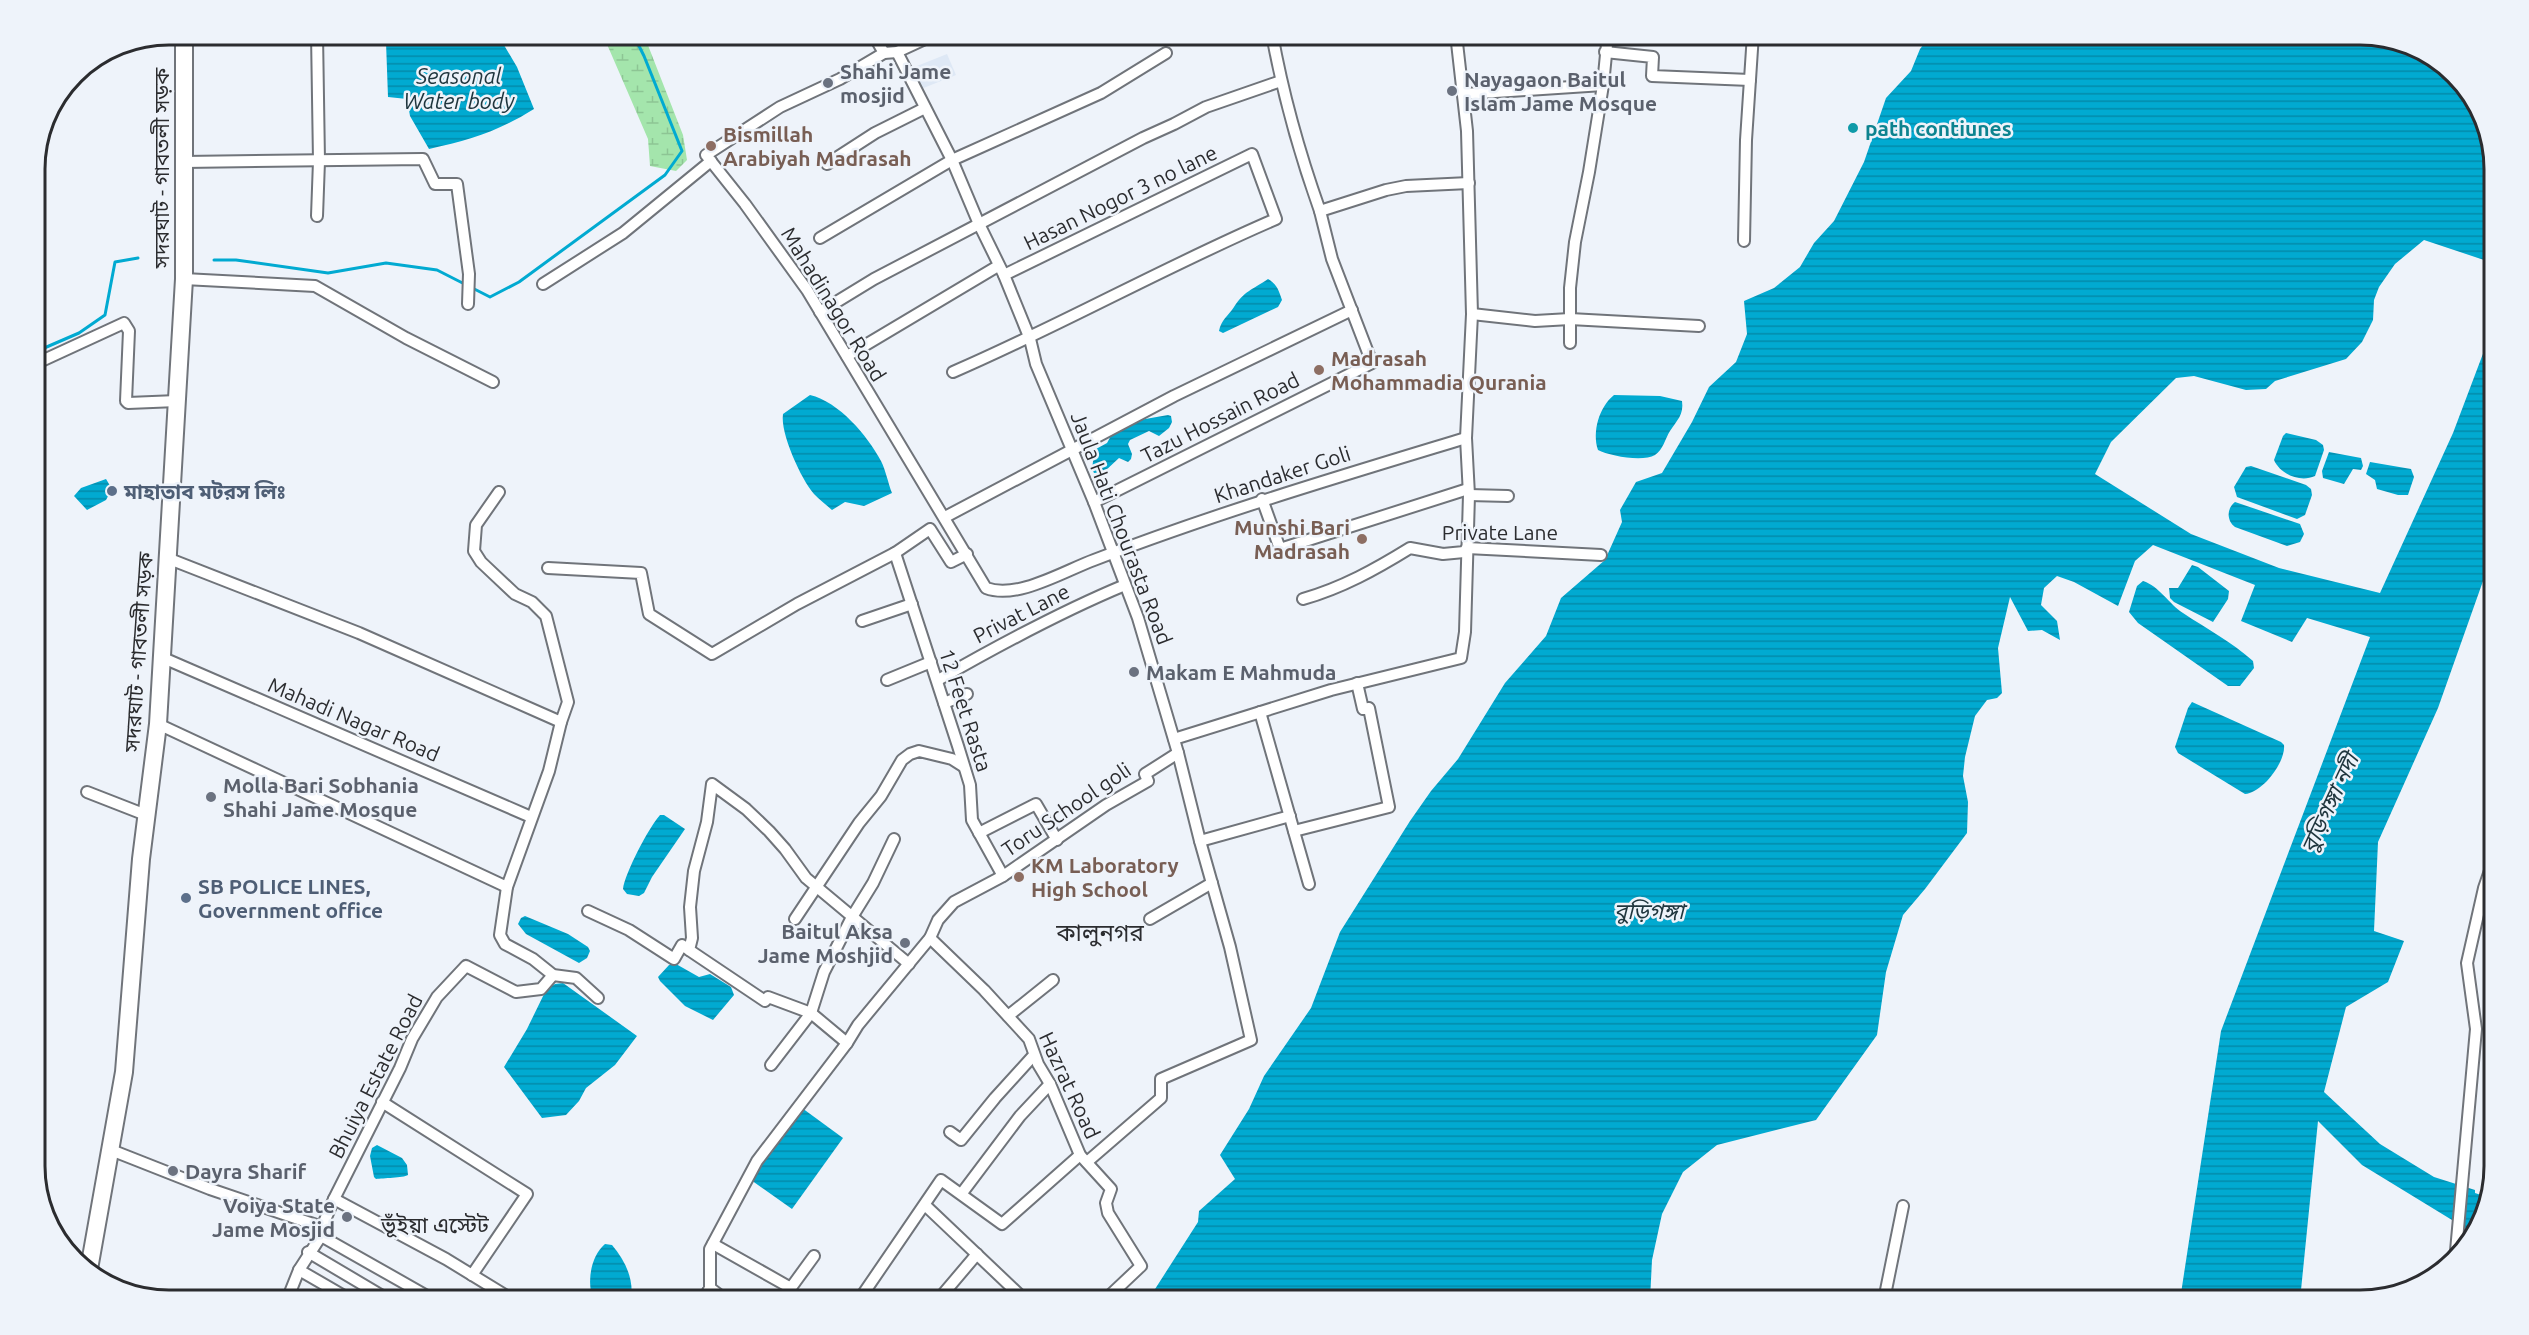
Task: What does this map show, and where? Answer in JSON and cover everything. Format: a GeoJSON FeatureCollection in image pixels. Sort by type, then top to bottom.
{"type":"FeatureCollection","features":[{"type":"Feature","properties":{"kind":"highway","name":"সদরঘাট - গাবতলী সড়ক"},"geometry":{"type":"LineString","coordinates":[[90,1262],[124,1072],[146,815],[158,724],[184,279],[184,45]]}},
{"type":"Feature","properties":{"kind":"street"},"geometry":{"type":"LineString","coordinates":[[317,45],[319,161],[317,216]]}},
{"type":"Feature","properties":{"kind":"street"},"geometry":{"type":"LineString","coordinates":[[879,45],[884,53]]}},
{"type":"Feature","properties":{"kind":"street"},"geometry":{"type":"LineString","coordinates":[[543,284],[623,233],[708,158],[780,107],[840,79],[884,53],[897,52],[912,45]]}},
{"type":"Feature","properties":{"kind":"street","name":"Tazu Hossain Road"},"geometry":{"type":"LineString","coordinates":[[1094,502],[1372,363],[1332,259],[1320,211],[1297,146],[1274,45]]}},
{"type":"Feature","properties":{"kind":"street"},"geometry":{"type":"LineString","coordinates":[[1174,739],[1358,683],[1461,658],[1465,632],[1468,492],[1466,438],[1472,314],[1469,183],[1464,94],[1457,45]]}},
{"type":"Feature","properties":{"kind":"street"},"geometry":{"type":"LineString","coordinates":[[1570,344],[1570,288],[1575,242],[1603,85],[1606,45]]}},
{"type":"Feature","properties":{"kind":"street"},"geometry":{"type":"LineString","coordinates":[[1744,242],[1746,140],[1752,45]]}},
{"type":"Feature","properties":{"kind":"street"},"geometry":{"type":"LineString","coordinates":[[1605,51],[1653,57],[1652,76],[1750,80]]}},
{"type":"Feature","properties":{"kind":"street","name":"Jaula Hati Chourasta Road"},"geometry":{"type":"LineString","coordinates":[[897,52],[952,160],[1001,270],[1030,339],[1036,364],[1094,502],[1125,585],[1152,661],[1178,753],[1200,842],[1230,946],[1251,1040],[1161,1079],[1161,1098],[1084,1158]]}},
{"type":"Feature","properties":{"kind":"street"},"geometry":{"type":"LineString","coordinates":[[820,238],[952,160],[1101,93],[1166,53]]}},
{"type":"Feature","properties":{"kind":"street"},"geometry":{"type":"LineString","coordinates":[[820,312],[874,279],[1036,192],[1206,107],[1281,81]]}},
{"type":"Feature","properties":{"kind":"street"},"geometry":{"type":"LineString","coordinates":[[1464,94],[1603,85]]}},
{"type":"Feature","properties":{"kind":"street"},"geometry":{"type":"LineString","coordinates":[[827,164],[875,134],[925,108]]}},
{"type":"Feature","properties":{"kind":"street","name":"Hasan Nogor 3 no lane"},"geometry":{"type":"LineString","coordinates":[[847,356],[1001,270],[1252,154],[1276,219],[1228,239],[1030,339]]}},
{"type":"Feature","properties":{"kind":"street","name":"Mahadinagor Road"},"geometry":{"type":"LineString","coordinates":[[708,158],[782,255],[820,312],[981,579]]}},
{"type":"Feature","properties":{"kind":"street"},"geometry":{"type":"LineString","coordinates":[[184,162],[423,159],[435,184],[457,184],[469,274],[469,299]]}},
{"type":"Feature","properties":{"kind":"street"},"geometry":{"type":"LineString","coordinates":[[1320,211],[1396,188],[1469,183]]}},
{"type":"Feature","properties":{"kind":"street"},"geometry":{"type":"LineString","coordinates":[[184,279],[315,286],[406,338],[493,382]]}},
{"type":"Feature","properties":{"kind":"street"},"geometry":{"type":"LineString","coordinates":[[945,517],[1174,396],[1352,310]]}},
{"type":"Feature","properties":{"kind":"street"},"geometry":{"type":"LineString","coordinates":[[1472,314],[1534,321],[1570,319],[1699,326]]}},
{"type":"Feature","properties":{"kind":"street"},"geometry":{"type":"LineString","coordinates":[[45,361],[124,324],[129,331],[126,401],[128,403],[177,401]]}},
{"type":"Feature","properties":{"kind":"street"},"geometry":{"type":"LineString","coordinates":[[953,372],[1030,339]]}},
{"type":"Feature","properties":{"kind":"street","name":"Khandaker Goli"},"geometry":{"type":"LineString","coordinates":[[981,579],[986,588],[996,592],[1020,590],[1112,553],[1262,499],[1466,438]]}},
{"type":"Feature","properties":{"kind":"street"},"geometry":{"type":"LineString","coordinates":[[499,492],[476,525],[474,551],[481,562],[515,594],[532,602],[546,616],[568,702],[549,771],[507,887],[500,935],[505,944],[533,959],[553,975],[576,978],[598,998]]}},
{"type":"Feature","properties":{"kind":"street"},"geometry":{"type":"LineString","coordinates":[[1262,499],[1280,549],[1468,492],[1508,496]]}},
{"type":"Feature","properties":{"kind":"street"},"geometry":{"type":"LineString","coordinates":[[548,568],[641,573],[649,614],[712,654],[797,604],[895,552],[930,529],[951,562],[967,554]]}},
{"type":"Feature","properties":{"kind":"street","name":"Private Lane"},"geometry":{"type":"LineString","coordinates":[[1303,598],[1336,588],[1383,565],[1410,548],[1443,554],[1464,552],[1467,548],[1601,555]]}},
{"type":"Feature","properties":{"kind":"street","name":"12 Feet Rasta"},"geometry":{"type":"LineString","coordinates":[[895,552],[938,680],[969,785],[972,820],[1003,876]]}},
{"type":"Feature","properties":{"kind":"street"},"geometry":{"type":"LineString","coordinates":[[167,558],[359,633],[561,722]]}},
{"type":"Feature","properties":{"kind":"street","name":"Privat Lane"},"geometry":{"type":"LineString","coordinates":[[938,680],[1057,615],[1125,585]]}},
{"type":"Feature","properties":{"kind":"street"},"geometry":{"type":"LineString","coordinates":[[862,621],[912,604]]}},
{"type":"Feature","properties":{"kind":"street","name":"Mahadi Nagar Road"},"geometry":{"type":"LineString","coordinates":[[161,657],[531,817]]}},
{"type":"Feature","properties":{"kind":"street"},"geometry":{"type":"LineString","coordinates":[[887,680],[931,662]]}},
{"type":"Feature","properties":{"kind":"street"},"geometry":{"type":"LineString","coordinates":[[1294,831],[1389,807],[1369,708],[1363,709],[1358,683]]}},
{"type":"Feature","properties":{"kind":"street"},"geometry":{"type":"LineString","coordinates":[[944,703],[967,694]]}},
{"type":"Feature","properties":{"kind":"street"},"geometry":{"type":"LineString","coordinates":[[1260,712],[1309,884]]}},
{"type":"Feature","properties":{"kind":"street"},"geometry":{"type":"LineString","coordinates":[[158,724],[507,887]]}},
{"type":"Feature","properties":{"kind":"street"},"geometry":{"type":"LineString","coordinates":[[795,919],[859,823],[881,796],[902,760],[910,753],[931,752],[952,759],[963,766]]}},
{"type":"Feature","properties":{"kind":"street","name":"Toru School goli"},"geometry":{"type":"LineString","coordinates":[[713,1244],[757,1161],[847,1043],[858,1025],[930,938],[938,920],[954,902],[1003,876],[1106,806],[1148,781],[1145,774],[1178,753]]}},
{"type":"Feature","properties":{"kind":"street"},"geometry":{"type":"LineString","coordinates":[[689,950],[692,938],[690,907],[694,871],[705,833],[712,783],[746,809],[769,831],[785,849],[800,872],[816,887],[909,964]]}},
{"type":"Feature","properties":{"kind":"street"},"geometry":{"type":"LineString","coordinates":[[87,792],[146,815]]}},
{"type":"Feature","properties":{"kind":"street"},"geometry":{"type":"LineString","coordinates":[[979,833],[1036,804],[1057,840]]}},
{"type":"Feature","properties":{"kind":"street"},"geometry":{"type":"LineString","coordinates":[[1200,842],[1290,816]]}},
{"type":"Feature","properties":{"kind":"street"},"geometry":{"type":"LineString","coordinates":[[771,1065],[811,1013],[824,972],[852,917],[873,883],[894,839]]}},
{"type":"Feature","properties":{"kind":"street"},"geometry":{"type":"LineString","coordinates":[[1150,919],[1212,883]]}},
{"type":"Feature","properties":{"kind":"street"},"geometry":{"type":"LineString","coordinates":[[2457,1243],[2476,1029],[2467,963],[2484,888]]}},
{"type":"Feature","properties":{"kind":"street"},"geometry":{"type":"LineString","coordinates":[[588,911],[629,930],[674,959],[682,945],[765,1001],[768,997],[811,1013],[847,1043]]}},
{"type":"Feature","properties":{"kind":"street","name":"Hazrat Road"},"geometry":{"type":"LineString","coordinates":[[930,938],[1029,1039],[1034,1055],[1084,1158],[1111,1189],[1106,1203],[1108,1213],[1141,1266],[1116,1290]]}},
{"type":"Feature","properties":{"kind":"street","name":"Bhuiya Estate Road"},"geometry":{"type":"LineString","coordinates":[[291,1290],[412,1039],[437,997],[466,966],[516,992],[540,989],[553,975]]}},
{"type":"Feature","properties":{"kind":"street"},"geometry":{"type":"LineString","coordinates":[[1008,1016],[1053,980]]}},
{"type":"Feature","properties":{"kind":"street"},"geometry":{"type":"LineString","coordinates":[[950,1132],[961,1140],[1034,1055]]}},
{"type":"Feature","properties":{"kind":"street"},"geometry":{"type":"LineString","coordinates":[[962,1193],[1020,1116],[1050,1084]]}},
{"type":"Feature","properties":{"kind":"street"},"geometry":{"type":"LineString","coordinates":[[382,1102],[527,1194],[472,1275]]}},
{"type":"Feature","properties":{"kind":"street"},"geometry":{"type":"LineString","coordinates":[[111,1150],[321,1231],[418,1290]]}},
{"type":"Feature","properties":{"kind":"street"},"geometry":{"type":"LineString","coordinates":[[866,1290],[941,1180],[1002,1224],[1084,1158]]}},
{"type":"Feature","properties":{"kind":"street"},"geometry":{"type":"LineString","coordinates":[[334,1199],[497,1290]]}},
{"type":"Feature","properties":{"kind":"street"},"geometry":{"type":"LineString","coordinates":[[925,1205],[1015,1290]]}},
{"type":"Feature","properties":{"kind":"street"},"geometry":{"type":"LineString","coordinates":[[1886,1290],[1903,1206]]}},
{"type":"Feature","properties":{"kind":"street"},"geometry":{"type":"LineString","coordinates":[[713,1290],[710,1288],[710,1249],[713,1244],[791,1288],[814,1256]]}},
{"type":"Feature","properties":{"kind":"street"},"geometry":{"type":"LineString","coordinates":[[308,1252],[372,1290]]}},
{"type":"Feature","properties":{"kind":"street"},"geometry":{"type":"LineString","coordinates":[[946,1290],[977,1254]]}},
{"type":"Feature","properties":{"kind":"street"},"geometry":{"type":"LineString","coordinates":[[299,1270],[334,1290]]}},
{"type":"Feature","properties":{"kind":"shaded area"},"geometry":{"type":"Polygon","coordinates":[[[947,54],[956,75],[921,89],[912,68],[947,54]]]}},
{"type":"Feature","properties":{"kind":"green space"},"geometry":{"type":"Polygon","coordinates":[[[607,45],[648,45],[683,135],[687,160],[676,171],[650,166],[648,139],[607,45]]]}},
{"type":"Feature","properties":{"kind":"water","name":"Seasonal Water body"},"geometry":{"type":"Polygon","coordinates":[[[386,45],[504,45],[517,67],[534,109],[508,124],[483,134],[429,149],[410,116],[407,99],[388,97],[386,45]]]}},
{"type":"Feature","properties":{"kind":"water","name":"বুড়িগঙ্গা"},"geometry":{"type":"Polygon","coordinates":[[[1923,45],[2376,46],[2400,52],[2429,66],[2453,87],[2471,114],[2482,145],[2484,161],[2484,260],[2424,240],[2395,264],[2379,287],[2374,300],[2373,320],[2362,342],[2346,359],[2275,381],[2266,389],[2246,390],[2194,376],[2176,378],[2111,442],[2095,474],[2191,534],[2279,568],[2380,593],[2453,433],[2484,351],[2484,578],[2438,708],[2378,842],[2374,931],[2404,941],[2388,982],[2346,1007],[2324,1092],[2380,1144],[2434,1177],[2475,1190],[2475,1193],[2480,1195],[2467,1229],[2362,1165],[2318,1121],[2301,1290],[2182,1290],[2221,1031],[2370,637],[2307,618],[2292,642],[2241,621],[2255,585],[2153,545],[2135,561],[2118,606],[2074,582],[2057,576],[2044,588],[2041,605],[2057,621],[2060,640],[2042,630],[2028,631],[2010,597],[1998,648],[2002,693],[1997,698],[1987,700],[1975,716],[1965,757],[1963,776],[1968,802],[1967,833],[1903,915],[1886,972],[1877,1035],[1816,1120],[1717,1145],[1683,1172],[1662,1214],[1652,1260],[1650,1290],[1154,1290],[1198,1222],[1199,1211],[1235,1179],[1220,1155],[1249,1109],[1264,1076],[1311,1008],[1340,932],[1410,821],[1458,759],[1505,683],[1546,636],[1561,598],[1605,560],[1622,522],[1620,510],[1636,482],[1662,473],[1692,422],[1709,387],[1736,362],[1747,334],[1744,301],[1774,288],[1800,267],[1814,243],[1834,221],[1864,162],[1886,98],[1911,71],[1923,45]]]}},
{"type":"Feature","properties":{"kind":"water"},"geometry":{"type":"Polygon","coordinates":[[[1268,279],[1276,285],[1280,294],[1282,300],[1278,307],[1223,333],[1219,331],[1223,321],[1241,297],[1268,279]]]}},
{"type":"Feature","properties":{"kind":"water"},"geometry":{"type":"Polygon","coordinates":[[[810,395],[842,412],[860,431],[881,461],[892,493],[864,506],[845,502],[832,510],[814,494],[792,455],[783,422],[783,414],[810,395]]]}},
{"type":"Feature","properties":{"kind":"water"},"geometry":{"type":"Polygon","coordinates":[[[1614,395],[1660,396],[1682,401],[1679,417],[1658,453],[1643,458],[1626,457],[1598,450],[1596,428],[1598,420],[1604,406],[1614,395]]]}},
{"type":"Feature","properties":{"kind":"water"},"geometry":{"type":"Polygon","coordinates":[[[1171,416],[1172,422],[1169,428],[1159,436],[1149,431],[1130,440],[1128,444],[1132,454],[1128,462],[1119,458],[1104,472],[1094,473],[1092,469],[1096,449],[1107,443],[1113,432],[1134,421],[1171,416]]]}},
{"type":"Feature","properties":{"kind":"water"},"geometry":{"type":"Polygon","coordinates":[[[2286,433],[2316,440],[2323,445],[2324,450],[2315,476],[2297,478],[2286,473],[2277,465],[2274,460],[2286,433]]]}},
{"type":"Feature","properties":{"kind":"water"},"geometry":{"type":"Polygon","coordinates":[[[2329,452],[2361,458],[2363,466],[2361,470],[2353,469],[2344,484],[2323,478],[2322,471],[2329,452]]]}},
{"type":"Feature","properties":{"kind":"water"},"geometry":{"type":"Polygon","coordinates":[[[2370,462],[2411,469],[2414,477],[2408,495],[2398,495],[2377,489],[2375,480],[2366,474],[2370,462]]]}},
{"type":"Feature","properties":{"kind":"water"},"geometry":{"type":"Polygon","coordinates":[[[2251,466],[2306,485],[2311,489],[2312,495],[2305,515],[2297,519],[2237,497],[2234,487],[2246,467],[2251,466]]]}},
{"type":"Feature","properties":{"kind":"water"},"geometry":{"type":"Polygon","coordinates":[[[106,479],[112,489],[106,500],[87,510],[74,496],[81,488],[106,479]]]}},
{"type":"Feature","properties":{"kind":"water"},"geometry":{"type":"Polygon","coordinates":[[[2235,502],[2300,524],[2304,534],[2300,542],[2287,546],[2235,527],[2230,522],[2229,515],[2230,508],[2235,502]]]}},
{"type":"Feature","properties":{"kind":"water"},"geometry":{"type":"Polygon","coordinates":[[[2192,565],[2198,567],[2229,591],[2228,599],[2213,622],[2170,598],[2169,588],[2178,588],[2192,565]]]}},
{"type":"Feature","properties":{"kind":"water"},"geometry":{"type":"Polygon","coordinates":[[[2143,581],[2154,587],[2183,613],[2253,661],[2254,668],[2240,686],[2228,686],[2138,623],[2129,612],[2137,586],[2143,581]]]}},
{"type":"Feature","properties":{"kind":"water"},"geometry":{"type":"Polygon","coordinates":[[[2192,702],[2284,745],[2284,752],[2277,768],[2265,783],[2245,794],[2178,753],[2175,747],[2192,702]]]}},
{"type":"Feature","properties":{"kind":"water"},"geometry":{"type":"Polygon","coordinates":[[[660,815],[664,815],[685,829],[652,877],[644,893],[639,896],[627,894],[623,889],[628,872],[644,839],[660,815]]]}},
{"type":"Feature","properties":{"kind":"water"},"geometry":{"type":"Polygon","coordinates":[[[525,916],[568,934],[588,947],[590,951],[587,958],[579,963],[526,934],[518,924],[525,916]]]}},
{"type":"Feature","properties":{"kind":"water"},"geometry":{"type":"Polygon","coordinates":[[[676,964],[699,977],[710,974],[731,987],[734,995],[713,1020],[685,1006],[660,981],[658,977],[669,965],[676,964]]]}},
{"type":"Feature","properties":{"kind":"water"},"geometry":{"type":"Polygon","coordinates":[[[563,983],[637,1036],[615,1065],[586,1088],[579,1101],[566,1115],[542,1118],[504,1067],[527,1029],[546,990],[555,984],[563,983]]]}},
{"type":"Feature","properties":{"kind":"water"},"geometry":{"type":"Polygon","coordinates":[[[802,1108],[843,1138],[792,1209],[751,1180],[802,1108]]]}},
{"type":"Feature","properties":{"kind":"water"},"geometry":{"type":"Polygon","coordinates":[[[377,1145],[402,1158],[407,1165],[408,1175],[376,1179],[370,1156],[372,1148],[377,1145]]]}},
{"type":"Feature","properties":{"kind":"water"},"geometry":{"type":"Polygon","coordinates":[[[605,1244],[612,1245],[625,1264],[632,1290],[591,1290],[591,1270],[600,1249],[605,1244]]]}},
{"type":"Feature","properties":{"kind":"waterway"},"geometry":{"type":"LineString","coordinates":[[214,260],[236,260],[328,273],[386,263],[437,270],[490,297],[519,282],[665,175],[682,151],[638,45]]}},
{"type":"Feature","properties":{"kind":"waterway"},"geometry":{"type":"LineString","coordinates":[[45,348],[79,333],[105,315],[115,262],[138,258]]}},
{"type":"Feature","properties":{"kind":"place","name":"Shahi Jame mosjid"},"geometry":{"type":"Point","coordinates":[828,83]}},
{"type":"Feature","properties":{"kind":"place","name":"Nayagaon Baitul Islam Jame Mosque"},"geometry":{"type":"Point","coordinates":[1452,91]}},
{"type":"Feature","properties":{"kind":"place","name":"path contiunes"},"geometry":{"type":"Point","coordinates":[1853,128]}},
{"type":"Feature","properties":{"kind":"place","name":"Bismillah Arabiyah Madrasah"},"geometry":{"type":"Point","coordinates":[711,146]}},
{"type":"Feature","properties":{"kind":"place","name":"Madrasah Mohammadia Qurania"},"geometry":{"type":"Point","coordinates":[1319,370]}},
{"type":"Feature","properties":{"kind":"place","name":"মাহাতাব মটরস লিঃ"},"geometry":{"type":"Point","coordinates":[112,491]}},
{"type":"Feature","properties":{"kind":"place","name":"Munshi Bari Madrasah"},"geometry":{"type":"Point","coordinates":[1362,539]}},
{"type":"Feature","properties":{"kind":"place","name":"Makam E Mahmuda"},"geometry":{"type":"Point","coordinates":[1134,672]}},
{"type":"Feature","properties":{"kind":"place","name":"Molla Bari Sobhania Shahi Jame Mosque"},"geometry":{"type":"Point","coordinates":[211,797]}},
{"type":"Feature","properties":{"kind":"place","name":"KM Laboratory High School"},"geometry":{"type":"Point","coordinates":[1019,877]}},
{"type":"Feature","properties":{"kind":"place","name":"SB POLICE LINES, Government office"},"geometry":{"type":"Point","coordinates":[186,898]}},
{"type":"Feature","properties":{"kind":"place","name":"Baitul Aksa Jame Moshjid"},"geometry":{"type":"Point","coordinates":[905,943]}},
{"type":"Feature","properties":{"kind":"place","name":"Dayra Sharif"},"geometry":{"type":"Point","coordinates":[173,1171]}},
{"type":"Feature","properties":{"kind":"place","name":"Voiya State Jame Mosjid"},"geometry":{"type":"Point","coordinates":[347,1217]}},
{"type":"Feature","properties":{"kind":"district","name":"কালুনগর"},"geometry":{"type":"Point","coordinates":[1100,932]}},
{"type":"Feature","properties":{"kind":"district","name":"ভূঁইয়া এস্টেট"},"geometry":{"type":"Point","coordinates":[435,1224]}},
{"type":"Feature","properties":{"kind":"water label","name":"বুড়িগঙ্গা নদী"},"geometry":{"type":"Point","coordinates":[2329,803]}}]}
